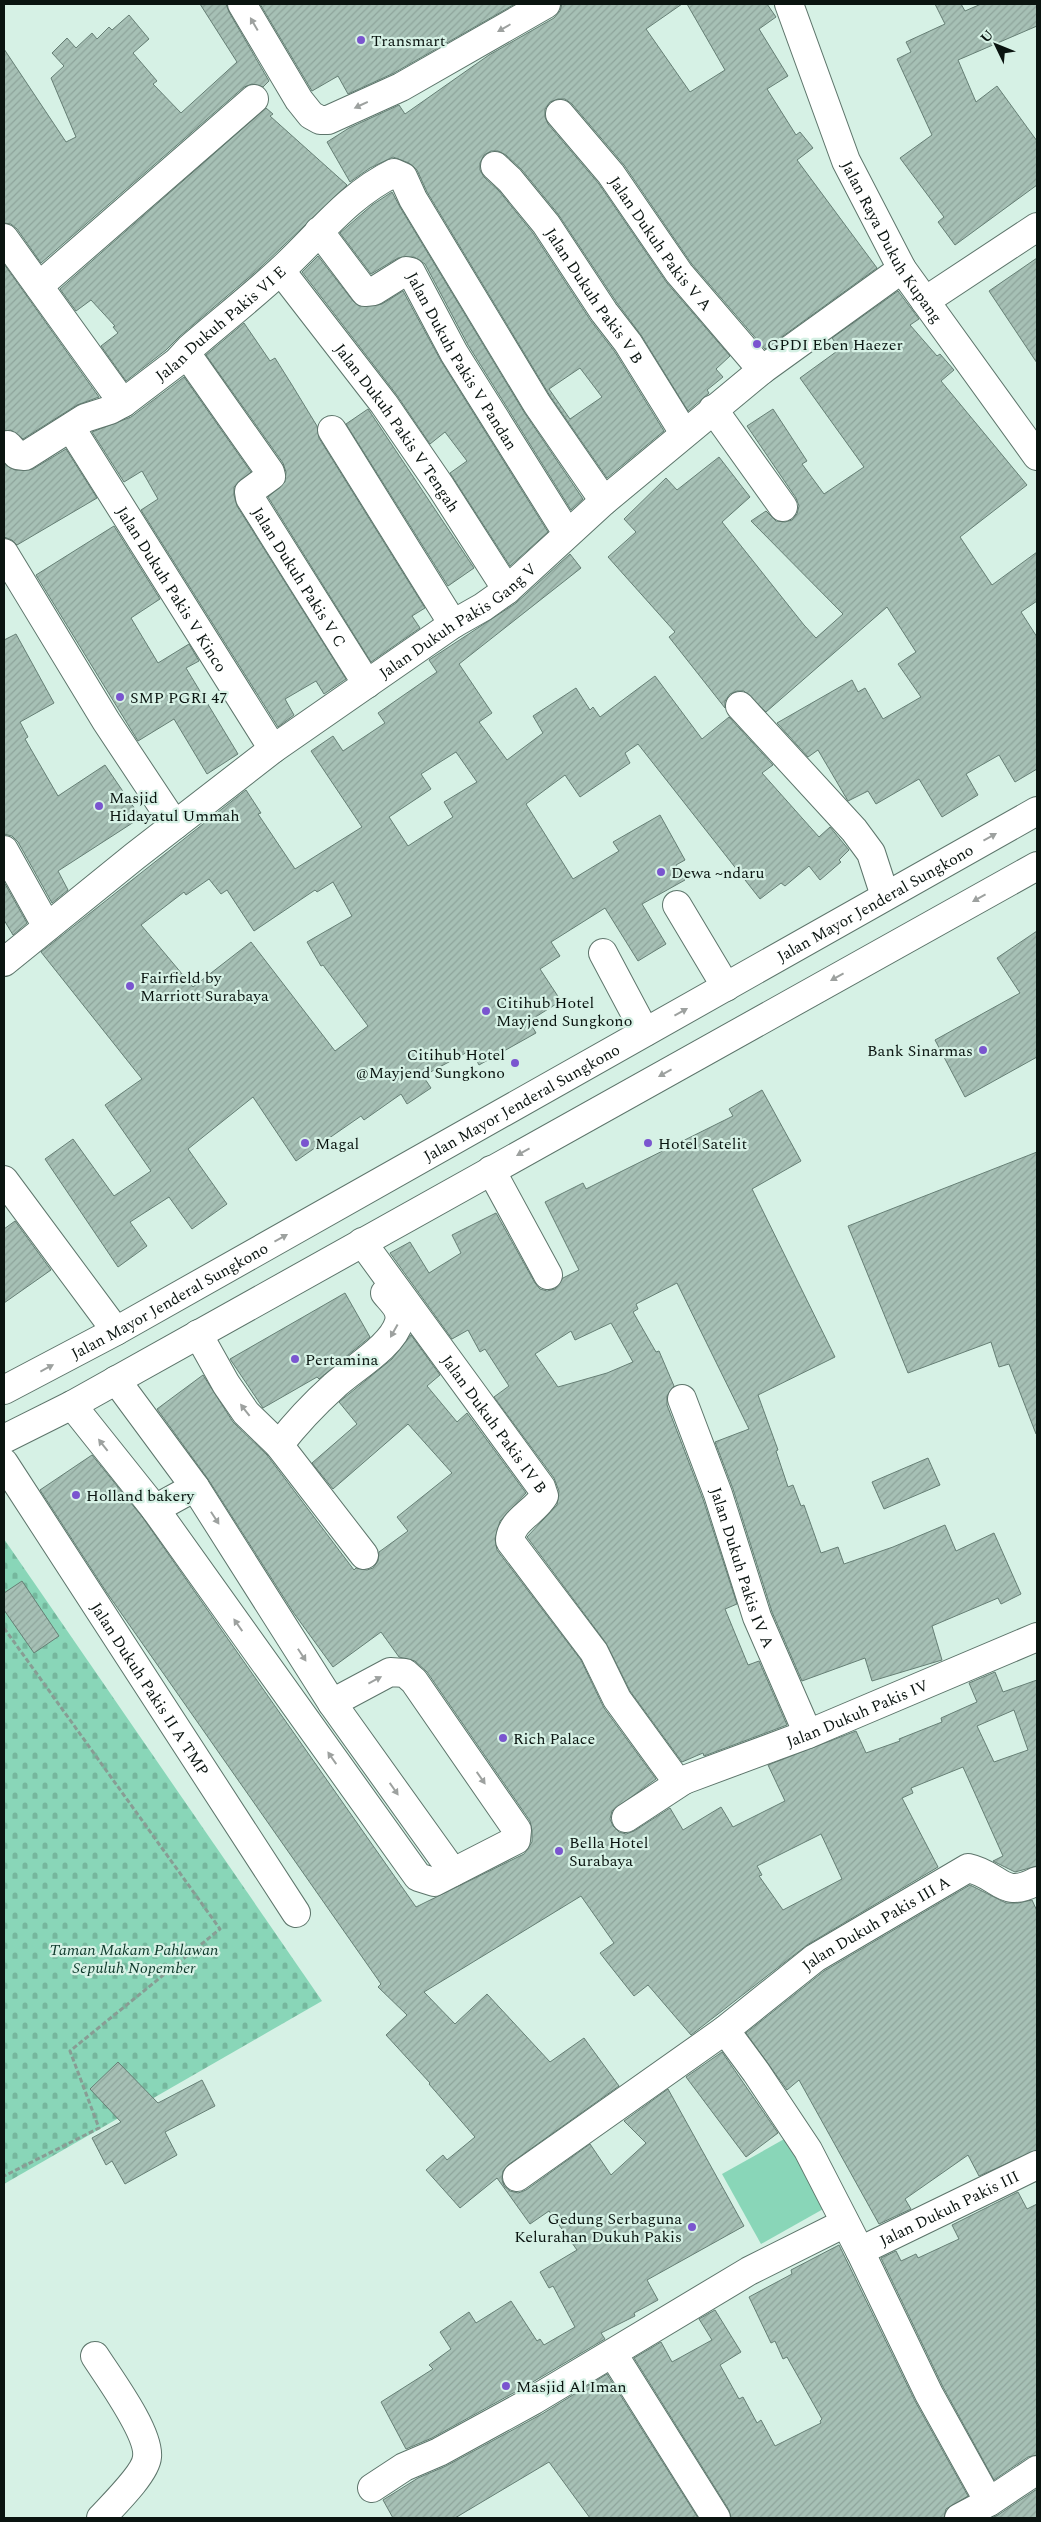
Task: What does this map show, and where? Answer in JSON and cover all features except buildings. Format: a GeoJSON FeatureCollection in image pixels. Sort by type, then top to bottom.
{"type":"FeatureCollection","features":[{"type":"Feature","properties":{"kind":"street"},"geometry":{"type":"LineString","coordinates":[[242,4],[299,100],[311,115],[320,120],[328,120],[401,87],[546,4]]}},
{"type":"Feature","properties":{"kind":"street","name":"Jalan Raya Dukuh Kupang"},"geometry":{"type":"LineString","coordinates":[[791,4],[846,161],[902,269],[1037,456]]}},
{"type":"Feature","properties":{"kind":"street"},"geometry":{"type":"LineString","coordinates":[[39,286],[254,99]]}},
{"type":"Feature","properties":{"kind":"street","name":"Jalan Dukuh Pakis V A"},"geometry":{"type":"LineString","coordinates":[[560,114],[611,174],[679,273],[762,370]]}},
{"type":"Feature","properties":{"kind":"street","name":"Jalan Dukuh Pakis V B"},"geometry":{"type":"LineString","coordinates":[[495,166],[510,180],[546,224],[604,312],[628,343],[684,433]]}},
{"type":"Feature","properties":{"kind":"street","name":"Jalan Dukuh Pakis VI E"},"geometry":{"type":"LineString","coordinates":[[5,444],[17,455],[25,456],[84,418],[104,413],[123,403],[186,353],[281,271],[319,231],[364,191],[394,172],[403,177],[414,199],[537,404],[604,501]]}},
{"type":"Feature","properties":{"kind":"street"},"geometry":{"type":"LineString","coordinates":[[925,301],[1037,227]]}},
{"type":"Feature","properties":{"kind":"street","name":"Jalan Dukuh Pakis V Pandan"},"geometry":{"type":"LineString","coordinates":[[319,231],[365,292],[374,291],[406,271],[411,272],[454,353],[567,533]]}},
{"type":"Feature","properties":{"kind":"street"},"geometry":{"type":"LineString","coordinates":[[4,238],[123,403]]}},
{"type":"Feature","properties":{"kind":"street","name":"Jalan Dukuh Pakis Gang V"},"geometry":{"type":"LineString","coordinates":[[4,962],[273,749],[453,624],[483,607],[507,590],[567,533],[713,409],[762,370],[902,269]]}},
{"type":"Feature","properties":{"kind":"street","name":"Jalan Dukuh Pakis V Tengah"},"geometry":{"type":"LineString","coordinates":[[281,271],[384,404],[442,487],[507,590]]}},
{"type":"Feature","properties":{"kind":"street","name":"Jalan Dukuh Pakis V C"},"geometry":{"type":"LineString","coordinates":[[186,353],[270,472],[271,476],[268,480],[249,492],[250,498],[367,684]]}},
{"type":"Feature","properties":{"kind":"street"},"geometry":{"type":"LineString","coordinates":[[713,409],[782,507]]}},
{"type":"Feature","properties":{"kind":"street","name":"Jalan Dukuh Pakis V Kinco"},"geometry":{"type":"LineString","coordinates":[[71,428],[273,749]]}},
{"type":"Feature","properties":{"kind":"street"},"geometry":{"type":"LineString","coordinates":[[332,430],[453,624]]}},
{"type":"Feature","properties":{"kind":"street"},"geometry":{"type":"LineString","coordinates":[[4,553],[106,721],[175,825]]}},
{"type":"Feature","properties":{"kind":"street"},"geometry":{"type":"LineString","coordinates":[[740,706],[854,830],[871,853],[885,896]]}},
{"type":"Feature","properties":{"kind":"street","name":"Jalan Mayor Jenderal Sungkono"},"geometry":{"type":"LineString","coordinates":[[4,1390],[119,1329],[1037,810]]}},
{"type":"Feature","properties":{"kind":"street"},"geometry":{"type":"LineString","coordinates":[[4,850],[47,927]]}},
{"type":"Feature","properties":{"kind":"street"},"geometry":{"type":"LineString","coordinates":[[4,1439],[72,1405],[151,1359],[1037,866]]}},
{"type":"Feature","properties":{"kind":"street"},"geometry":{"type":"LineString","coordinates":[[677,905],[726,986]]}},
{"type":"Feature","properties":{"kind":"street"},"geometry":{"type":"LineString","coordinates":[[603,953],[645,1032]]}},
{"type":"Feature","properties":{"kind":"street"},"geometry":{"type":"LineString","coordinates":[[491,1170],[548,1275]]}},
{"type":"Feature","properties":{"kind":"street"},"geometry":{"type":"LineString","coordinates":[[4,1180],[134,1351],[131,1368],[116,1380]]}},
{"type":"Feature","properties":{"kind":"street"},"geometry":{"type":"LineString","coordinates":[[279,1445],[305,1414],[334,1386],[388,1342],[396,1331],[400,1320],[399,1309],[355,1246]]}},
{"type":"Feature","properties":{"kind":"street","name":"Jalan Dukuh Pakis IV B"},"geometry":{"type":"LineString","coordinates":[[355,1246],[541,1487],[544,1496],[515,1526],[510,1533],[510,1541],[594,1652],[617,1699],[679,1779]]}},
{"type":"Feature","properties":{"kind":"street"},"geometry":{"type":"LineString","coordinates":[[119,1329],[138,1342],[151,1359]]}},
{"type":"Feature","properties":{"kind":"street"},"geometry":{"type":"LineString","coordinates":[[198,1334],[226,1384],[246,1413],[279,1445],[364,1555]]}},
{"type":"Feature","properties":{"kind":"street"},"geometry":{"type":"LineString","coordinates":[[116,1380],[195,1487],[332,1703],[453,1872]]}},
{"type":"Feature","properties":{"kind":"street","name":"Jalan Dukuh Pakis IV A"},"geometry":{"type":"LineString","coordinates":[[682,1399],[718,1494],[751,1600],[808,1734]]}},
{"type":"Feature","properties":{"kind":"street"},"geometry":{"type":"LineString","coordinates":[[72,1405],[154,1509],[414,1873],[424,1880],[434,1882],[513,1843],[518,1832],[414,1681],[405,1673],[390,1672],[332,1703]]}},
{"type":"Feature","properties":{"kind":"street","name":"Jalan Dukuh Pakis II A TMP"},"geometry":{"type":"LineString","coordinates":[[4,1463],[296,1913]]}},
{"type":"Feature","properties":{"kind":"street"},"geometry":{"type":"LineString","coordinates":[[154,1509],[195,1487]]}},
{"type":"Feature","properties":{"kind":"street","name":"Jalan Dukuh Pakis IV"},"geometry":{"type":"LineString","coordinates":[[626,1818],[679,1779],[808,1734],[1037,1637]]}},
{"type":"Feature","properties":{"kind":"street","name":"Jalan Dukuh Pakis III A"},"geometry":{"type":"LineString","coordinates":[[725,2030],[815,1958],[968,1868],[988,1874],[1013,1890],[1037,1881]]}},
{"type":"Feature","properties":{"kind":"street"},"geometry":{"type":"LineString","coordinates":[[516,2177],[725,2030],[808,2150],[860,2251],[929,2394],[989,2502]]}},
{"type":"Feature","properties":{"kind":"street","name":"Jalan Dukuh Pakis III"},"geometry":{"type":"LineString","coordinates":[[860,2251],[1037,2165]]}},
{"type":"Feature","properties":{"kind":"street"},"geometry":{"type":"LineString","coordinates":[[372,2488],[404,2467],[440,2452],[613,2354],[749,2271],[845,2223]]}},
{"type":"Feature","properties":{"kind":"street"},"geometry":{"type":"LineString","coordinates":[[613,2354],[716,2518]]}},
{"type":"Feature","properties":{"kind":"street"},"geometry":{"type":"LineString","coordinates":[[96,2356],[145,2437],[148,2458],[135,2480],[101,2518]]}},
{"type":"Feature","properties":{"kind":"street"},"geometry":{"type":"LineString","coordinates":[[959,2518],[1037,2472]]}},
{"type":"Feature","properties":{"kind":"path"},"geometry":{"type":"LineString","coordinates":[[4,1628],[220,1929],[70,2051],[99,2128],[4,2176]]}},
{"type":"Feature","properties":{"kind":"green space","name":"Taman Makam Pahlawan Sepuluh Nopember"},"geometry":{"type":"Polygon","coordinates":[[[4,1539],[322,2001],[4,2184],[4,1539]]]}},
{"type":"Feature","properties":{"kind":"green space"},"geometry":{"type":"Polygon","coordinates":[[[786,2138],[825,2208],[761,2244],[722,2174],[786,2138]]]}},
{"type":"Feature","properties":{"kind":"place","name":"Transmart"},"geometry":{"type":"Point","coordinates":[361,40]}},
{"type":"Feature","properties":{"kind":"place","name":"GPDI Eben Haezer"},"geometry":{"type":"Point","coordinates":[757,344]}},
{"type":"Feature","properties":{"kind":"place","name":"SMP PGRI 47"},"geometry":{"type":"Point","coordinates":[120,697]}},
{"type":"Feature","properties":{"kind":"place","name":"Masjid Hidayatul Ummah"},"geometry":{"type":"Point","coordinates":[99,806]}},
{"type":"Feature","properties":{"kind":"place","name":"Dewa ~ndaru"},"geometry":{"type":"Point","coordinates":[661,872]}},
{"type":"Feature","properties":{"kind":"place","name":"Fairfield by Marriott Surabaya"},"geometry":{"type":"Point","coordinates":[130,986]}},
{"type":"Feature","properties":{"kind":"place","name":"Citihub Hotel Mayjend Sungkono"},"geometry":{"type":"Point","coordinates":[486,1011]}},
{"type":"Feature","properties":{"kind":"place","name":"Bank Sinarmas"},"geometry":{"type":"Point","coordinates":[983,1050]}},
{"type":"Feature","properties":{"kind":"place","name":"Citihub Hotel @Mayjend Sungkono"},"geometry":{"type":"Point","coordinates":[515,1063]}},
{"type":"Feature","properties":{"kind":"place","name":"Magal"},"geometry":{"type":"Point","coordinates":[305,1143]}},
{"type":"Feature","properties":{"kind":"place","name":"Hotel Satelit"},"geometry":{"type":"Point","coordinates":[648,1143]}},
{"type":"Feature","properties":{"kind":"place","name":"Pertamina"},"geometry":{"type":"Point","coordinates":[295,1359]}},
{"type":"Feature","properties":{"kind":"place","name":"Holland bakery"},"geometry":{"type":"Point","coordinates":[76,1495]}},
{"type":"Feature","properties":{"kind":"place","name":"Rich Palace"},"geometry":{"type":"Point","coordinates":[503,1738]}},
{"type":"Feature","properties":{"kind":"place","name":"Bella Hotel Surabaya"},"geometry":{"type":"Point","coordinates":[559,1851]}},
{"type":"Feature","properties":{"kind":"place","name":"Gedung Serbaguna Kelurahan Dukuh Pakis"},"geometry":{"type":"Point","coordinates":[692,2227]}},
{"type":"Feature","properties":{"kind":"place","name":"Masjid Al Iman"},"geometry":{"type":"Point","coordinates":[506,2386]}}]}
